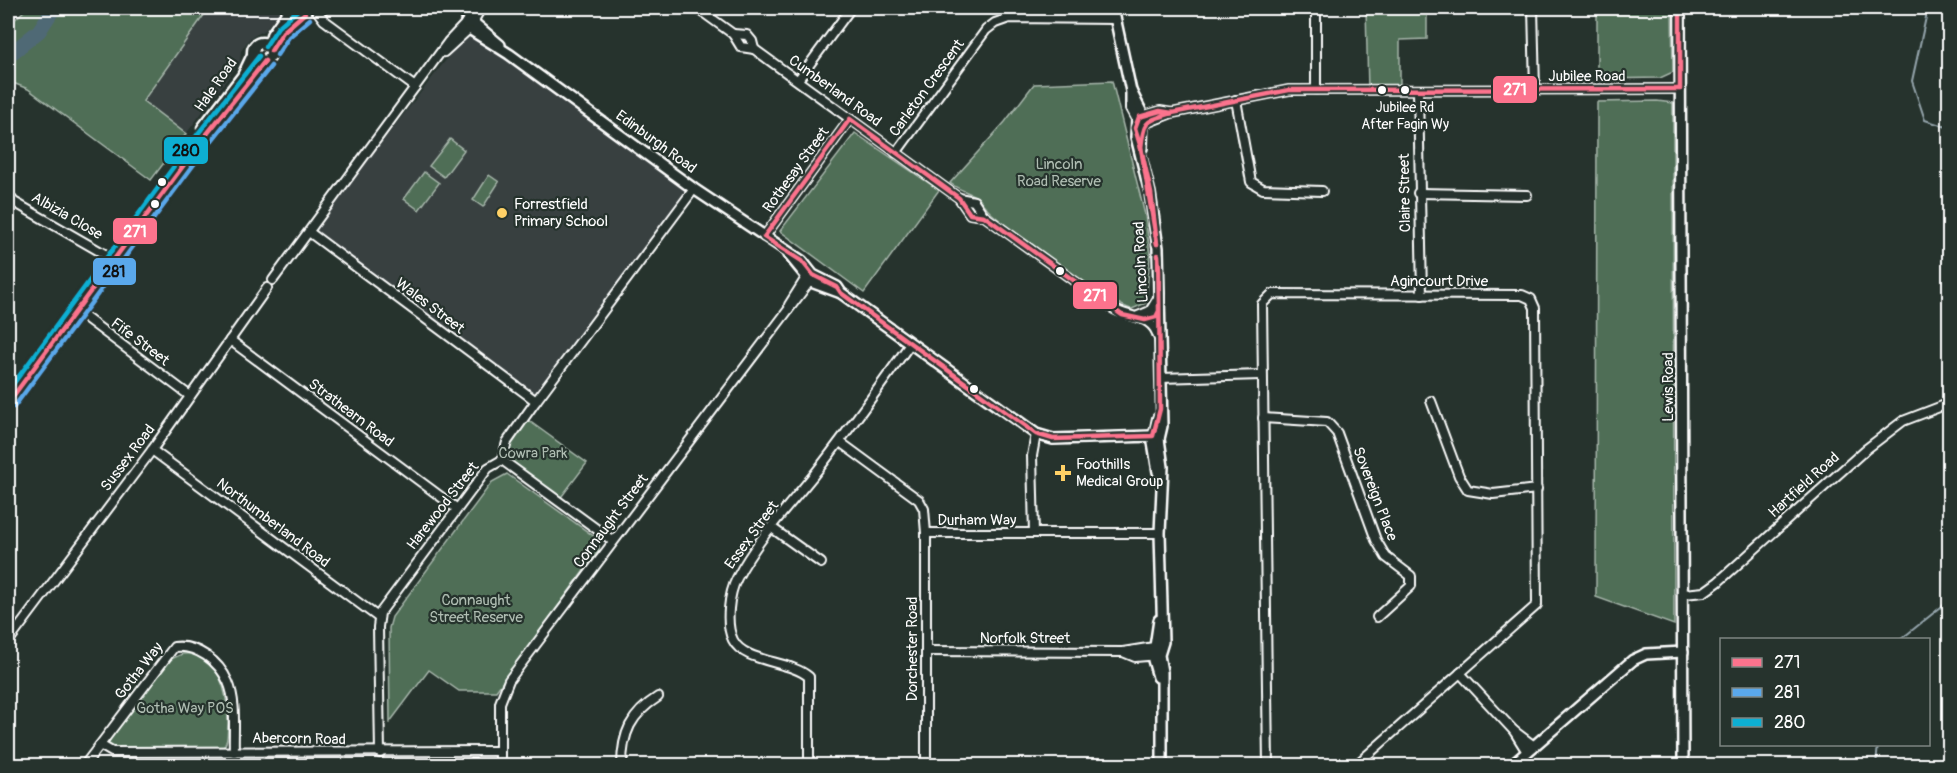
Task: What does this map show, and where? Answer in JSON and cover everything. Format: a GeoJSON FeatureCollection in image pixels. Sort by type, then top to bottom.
{"type":"FeatureCollection","features":[{"type":"Feature","properties":{"kind":"main road","name":"Hale Road"},"geometry":{"type":"LineString","coordinates":[[112,259],[267,52],[309,11]]}},
{"type":"Feature","properties":{"kind":"main road","name":"Hale Road"},"geometry":{"type":"LineString","coordinates":[[8,405],[243,76],[255,46],[267,52]]}},
{"type":"Feature","properties":{"kind":"main road"},"geometry":{"type":"LineString","coordinates":[[253,55],[259,61],[267,52]]}},
{"type":"Feature","properties":{"kind":"main road","name":"Hale Road"},"geometry":{"type":"LineString","coordinates":[[8,390],[75,310]]}},
{"type":"Feature","properties":{"kind":"street"},"geometry":{"type":"LineString","coordinates":[[470,25],[475,8]]}},
{"type":"Feature","properties":{"kind":"street"},"geometry":{"type":"LineString","coordinates":[[273,280],[441,55],[447,42],[470,25],[481,8]]}},
{"type":"Feature","properties":{"kind":"street","name":"Cumberland Road"},"geometry":{"type":"LineString","coordinates":[[697,8],[733,34],[741,47],[754,49],[959,198],[970,214],[984,216]]}},
{"type":"Feature","properties":{"kind":"street"},"geometry":{"type":"LineString","coordinates":[[798,80],[851,8]]}},
{"type":"Feature","properties":{"kind":"street","name":"Lincoln Road"},"geometry":{"type":"LineString","coordinates":[[1113,8],[1131,92],[1131,108],[1141,120],[1136,137],[1141,150],[1158,248],[1160,409],[1155,439],[1161,483],[1163,642],[1156,653],[1162,672],[1162,765]]}},
{"type":"Feature","properties":{"kind":"street"},"geometry":{"type":"LineString","coordinates":[[1316,8],[1316,90]]}},
{"type":"Feature","properties":{"kind":"street"},"geometry":{"type":"LineString","coordinates":[[1533,8],[1535,89]]}},
{"type":"Feature","properties":{"kind":"street","name":"Lewis Road"},"geometry":{"type":"LineString","coordinates":[[1680,8],[1683,765]]}},
{"type":"Feature","properties":{"kind":"street"},"geometry":{"type":"LineString","coordinates":[[309,11],[415,87]]}},
{"type":"Feature","properties":{"kind":"street","name":"Carleton Crescent"},"geometry":{"type":"LineString","coordinates":[[896,153],[986,30],[995,22],[1009,18],[1115,19]]}},
{"type":"Feature","properties":{"kind":"street","name":"Edinburgh Road"},"geometry":{"type":"LineString","coordinates":[[470,25],[694,189],[802,261],[810,278],[837,287],[841,293],[910,344],[1036,434],[1053,439],[1123,439],[1135,442],[1155,439]]}},
{"type":"Feature","properties":{"kind":"street","name":"Cumberland Road"},"geometry":{"type":"LineString","coordinates":[[733,34],[747,35],[754,49]]}},
{"type":"Feature","properties":{"kind":"street","name":"Jubilee Road"},"geometry":{"type":"LineString","coordinates":[[1141,120],[1160,111],[1172,113],[1289,90],[1680,89]]}},
{"type":"Feature","properties":{"kind":"street","name":"Claire Street"},"geometry":{"type":"LineString","coordinates":[[1418,91],[1418,193],[1422,295]]}},
{"type":"Feature","properties":{"kind":"street"},"geometry":{"type":"LineString","coordinates":[[1236,100],[1251,182],[1263,189],[1322,191]]}},
{"type":"Feature","properties":{"kind":"street","name":"Rothesay Street"},"geometry":{"type":"LineString","coordinates":[[764,237],[850,119]]}},
{"type":"Feature","properties":{"kind":"street","name":"Harewood Street"},"geometry":{"type":"LineString","coordinates":[[379,618],[385,605],[456,508],[488,468],[502,460],[507,442],[536,401],[694,189]]}},
{"type":"Feature","properties":{"kind":"street"},"geometry":{"type":"LineString","coordinates":[[1418,193],[1527,195]]}},
{"type":"Feature","properties":{"kind":"street","name":"Albizia Close"},"geometry":{"type":"LineString","coordinates":[[8,194],[14,202],[112,259]]}},
{"type":"Feature","properties":{"kind":"street","name":"Cumberland Road"},"geometry":{"type":"LineString","coordinates":[[959,198],[974,201],[984,216],[1125,316],[1158,318]]}},
{"type":"Feature","properties":{"kind":"street","name":"Wales Street"},"geometry":{"type":"LineString","coordinates":[[309,232],[536,401]]}},
{"type":"Feature","properties":{"kind":"street","name":"Connaught Street"},"geometry":{"type":"LineString","coordinates":[[500,765],[500,703],[506,686],[810,278]]}},
{"type":"Feature","properties":{"kind":"street","name":"Sussex Road"},"geometry":{"type":"LineString","coordinates":[[8,642],[152,450],[267,288]]}},
{"type":"Feature","properties":{"kind":"street"},"geometry":{"type":"LineString","coordinates":[[1159,294],[1155,306],[1143,317],[1154,326],[1159,342]]}},
{"type":"Feature","properties":{"kind":"street","name":"Agincourt Drive"},"geometry":{"type":"LineString","coordinates":[[1268,765],[1261,375],[1262,304],[1272,294],[1522,295],[1531,299],[1536,308],[1537,605],[1355,765]]}},
{"type":"Feature","properties":{"kind":"street","name":"Fife Street"},"geometry":{"type":"LineString","coordinates":[[75,310],[190,396]]}},
{"type":"Feature","properties":{"kind":"street","name":"Strathearn Road"},"geometry":{"type":"LineString","coordinates":[[230,340],[456,508]]}},
{"type":"Feature","properties":{"kind":"street","name":"Essex Street"},"geometry":{"type":"LineString","coordinates":[[809,765],[809,677],[796,669],[741,650],[733,639],[730,621],[731,592],[737,577],[772,528],[840,442],[910,344]]}},
{"type":"Feature","properties":{"kind":"street"},"geometry":{"type":"LineString","coordinates":[[1160,378],[1261,375]]}},
{"type":"Feature","properties":{"kind":"street"},"geometry":{"type":"LineString","coordinates":[[1431,401],[1459,476],[1468,490],[1493,494],[1537,489]]}},
{"type":"Feature","properties":{"kind":"street","name":"Hartfield Road"},"geometry":{"type":"LineString","coordinates":[[1684,594],[1704,591],[1718,582],[1864,450],[1903,421],[1950,403]]}},
{"type":"Feature","properties":{"kind":"street","name":"Sovereign Place"},"geometry":{"type":"LineString","coordinates":[[1263,418],[1327,422],[1337,433],[1376,540],[1386,557],[1411,576],[1411,586],[1377,617]]}},
{"type":"Feature","properties":{"kind":"street"},"geometry":{"type":"LineString","coordinates":[[1034,533],[1032,456],[1036,434]]}},
{"type":"Feature","properties":{"kind":"street","name":"Durham Way"},"geometry":{"type":"LineString","coordinates":[[840,442],[919,500],[924,509],[926,533],[1160,533]]}},
{"type":"Feature","properties":{"kind":"street","name":"Northumberland Road"},"geometry":{"type":"LineString","coordinates":[[152,450],[379,618]]}},
{"type":"Feature","properties":{"kind":"street"},"geometry":{"type":"LineString","coordinates":[[502,460],[613,541]]}},
{"type":"Feature","properties":{"kind":"street"},"geometry":{"type":"LineString","coordinates":[[772,528],[821,563]]}},
{"type":"Feature","properties":{"kind":"street","name":"Dorchester Road"},"geometry":{"type":"LineString","coordinates":[[926,533],[926,765]]}},
{"type":"Feature","properties":{"kind":"street"},"geometry":{"type":"LineString","coordinates":[[379,618],[380,753]]}},
{"type":"Feature","properties":{"kind":"street","name":"Gotha Way"},"geometry":{"type":"LineString","coordinates":[[84,765],[174,647],[185,646],[203,652],[228,682],[233,714],[234,752]]}},
{"type":"Feature","properties":{"kind":"street","name":"Norfolk Street"},"geometry":{"type":"LineString","coordinates":[[926,651],[1123,652],[1135,657],[1156,653]]}},
{"type":"Feature","properties":{"kind":"street"},"geometry":{"type":"LineString","coordinates":[[1511,765],[1633,660],[1646,654],[1683,652]]}},
{"type":"Feature","properties":{"kind":"street"},"geometry":{"type":"LineString","coordinates":[[1460,673],[1514,731],[1522,734],[1530,749]]}},
{"type":"Feature","properties":{"kind":"street"},"geometry":{"type":"LineString","coordinates":[[622,765],[626,729],[643,706],[658,697]]}},
{"type":"Feature","properties":{"kind":"street","name":"Abercorn Road"},"geometry":{"type":"LineString","coordinates":[[100,745],[112,753],[500,751]]}},
{"type":"Feature","properties":{"kind":"shaded area"},"geometry":{"type":"Polygon","coordinates":[[[191,8],[282,8],[265,30],[250,38],[241,51],[240,62],[186,134],[130,91],[191,8]]]}},
{"type":"Feature","properties":{"kind":"shaded area","name":"Forrestfield Primary School"},"geometry":{"type":"Polygon","coordinates":[[[467,33],[694,189],[536,401],[312,232],[467,33]]]}},
{"type":"Feature","properties":{"kind":"green space"},"geometry":{"type":"Polygon","coordinates":[[[27,8],[197,8],[204,15],[143,101],[186,134],[151,180],[28,89],[8,81],[8,26],[27,8]]]}},
{"type":"Feature","properties":{"kind":"green space"},"geometry":{"type":"Polygon","coordinates":[[[1366,8],[1427,8],[1427,39],[1400,40],[1400,90],[1368,90],[1366,8]]]}},
{"type":"Feature","properties":{"kind":"green space"},"geometry":{"type":"Polygon","coordinates":[[[1597,8],[1672,8],[1673,72],[1660,78],[1597,79],[1597,8]]]}},
{"type":"Feature","properties":{"kind":"green space","name":"Lincoln Road Reserve"},"geometry":{"type":"Polygon","coordinates":[[[1112,81],[1145,215],[1150,254],[1146,303],[1132,309],[1084,282],[1001,221],[978,198],[950,183],[1005,122],[1034,84],[1112,81]]]}},
{"type":"Feature","properties":{"kind":"green space"},"geometry":{"type":"Polygon","coordinates":[[[1597,102],[1673,103],[1674,625],[1596,597],[1597,102]]]}},
{"type":"Feature","properties":{"kind":"green space"},"geometry":{"type":"Polygon","coordinates":[[[855,133],[939,190],[864,293],[780,231],[855,133]]]}},
{"type":"Feature","properties":{"kind":"green space"},"geometry":{"type":"Polygon","coordinates":[[[450,139],[464,150],[444,177],[429,166],[450,139]]]}},
{"type":"Feature","properties":{"kind":"green space"},"geometry":{"type":"Polygon","coordinates":[[[424,172],[439,183],[419,210],[404,199],[424,172]]]}},
{"type":"Feature","properties":{"kind":"green space"},"geometry":{"type":"Polygon","coordinates":[[[489,175],[499,182],[483,207],[473,200],[489,175]]]}},
{"type":"Feature","properties":{"kind":"green space","name":"Cowra Park"},"geometry":{"type":"Polygon","coordinates":[[[525,418],[587,463],[559,500],[502,460],[507,442],[525,418]]]}},
{"type":"Feature","properties":{"kind":"green space","name":"Connaught Street Reserve"},"geometry":{"type":"Polygon","coordinates":[[[507,474],[599,540],[599,550],[496,691],[459,691],[429,670],[390,722],[389,628],[392,617],[492,482],[507,474]]]}},
{"type":"Feature","properties":{"kind":"green space","name":"Gotha Way POS"},"geometry":{"type":"Polygon","coordinates":[[[182,654],[205,659],[219,676],[228,712],[227,738],[224,747],[221,750],[112,750],[108,746],[110,739],[169,660],[182,654]]]}},
{"type":"Feature","properties":{"kind":"waterway"},"geometry":{"type":"LineString","coordinates":[[8,56],[39,31],[54,8]]}},
{"type":"Feature","properties":{"kind":"waterway"},"geometry":{"type":"LineString","coordinates":[[1928,8],[1912,81],[1925,120],[1950,128]]}},
{"type":"Feature","properties":{"kind":"waterway"},"geometry":{"type":"LineString","coordinates":[[1902,638],[1946,603],[1942,486],[1950,474]]}},
{"type":"Feature","properties":{"kind":"waterway"},"geometry":{"type":"LineString","coordinates":[[1876,766],[1878,746]]}},
{"type":"Feature","properties":{"kind":"transit line","name":"280"},"geometry":{"type":"LineString","coordinates":[[265,47],[278,27],[300,8]]}},
{"type":"Feature","properties":{"kind":"transit line","name":"271"},"geometry":{"type":"LineString","coordinates":[[1680,8],[1680,89]]}},
{"type":"Feature","properties":{"kind":"transit line","name":"271"},"geometry":{"type":"LineString","coordinates":[[271,51],[283,32],[305,13]]}},
{"type":"Feature","properties":{"kind":"transit line","name":"281"},"geometry":{"type":"LineString","coordinates":[[277,55],[289,37],[310,19]]}},
{"type":"Feature","properties":{"kind":"transit line","name":"280"},"geometry":{"type":"LineString","coordinates":[[8,391],[197,135],[259,56]]}},
{"type":"Feature","properties":{"kind":"transit line","name":"271"},"geometry":{"type":"LineString","coordinates":[[8,403],[203,139],[265,61]]}},
{"type":"Feature","properties":{"kind":"transit line","name":"281"},"geometry":{"type":"LineString","coordinates":[[14,407],[209,144],[271,66]]}},
{"type":"Feature","properties":{"kind":"transit line","name":"271"},"geometry":{"type":"LineString","coordinates":[[1172,113],[1289,90],[1680,89]]}},
{"type":"Feature","properties":{"kind":"transit line","name":"271"},"geometry":{"type":"LineString","coordinates":[[1141,148],[1135,128],[1139,117],[1160,111],[1172,113]]}},
{"type":"Feature","properties":{"kind":"transit line","name":"271"},"geometry":{"type":"LineString","coordinates":[[1141,148],[1147,123],[1172,113]]}},
{"type":"Feature","properties":{"kind":"transit line","name":"271"},"geometry":{"type":"LineString","coordinates":[[850,119],[959,198],[970,214],[984,216],[1122,315],[1145,320],[1156,317],[1159,311],[1158,255],[1159,270],[1160,409],[1153,436],[1053,439],[1036,434],[841,293],[837,287],[813,275],[802,261],[764,237],[850,119]]}},
{"type":"Feature","properties":{"kind":"transit line","name":"271"},"geometry":{"type":"LineString","coordinates":[[1141,148],[1151,193],[1157,244]]}},
{"type":"Feature","properties":{"kind":"transit line","name":"271"},"geometry":{"type":"LineString","coordinates":[[1141,148],[1157,244]]}},
{"type":"Feature","properties":{"kind":"place","name":"Jubilee Rd After Fagin Wy"},"geometry":{"type":"Point","coordinates":[1405,90]}},
{"type":"Feature","properties":{"kind":"place","name":"Forrestfield Primary School"},"geometry":{"type":"Point","coordinates":[502,213]}},
{"type":"Feature","properties":{"kind":"place","name":"Foothills Medical Group"},"geometry":{"type":"Point","coordinates":[1063,473]}}]}
